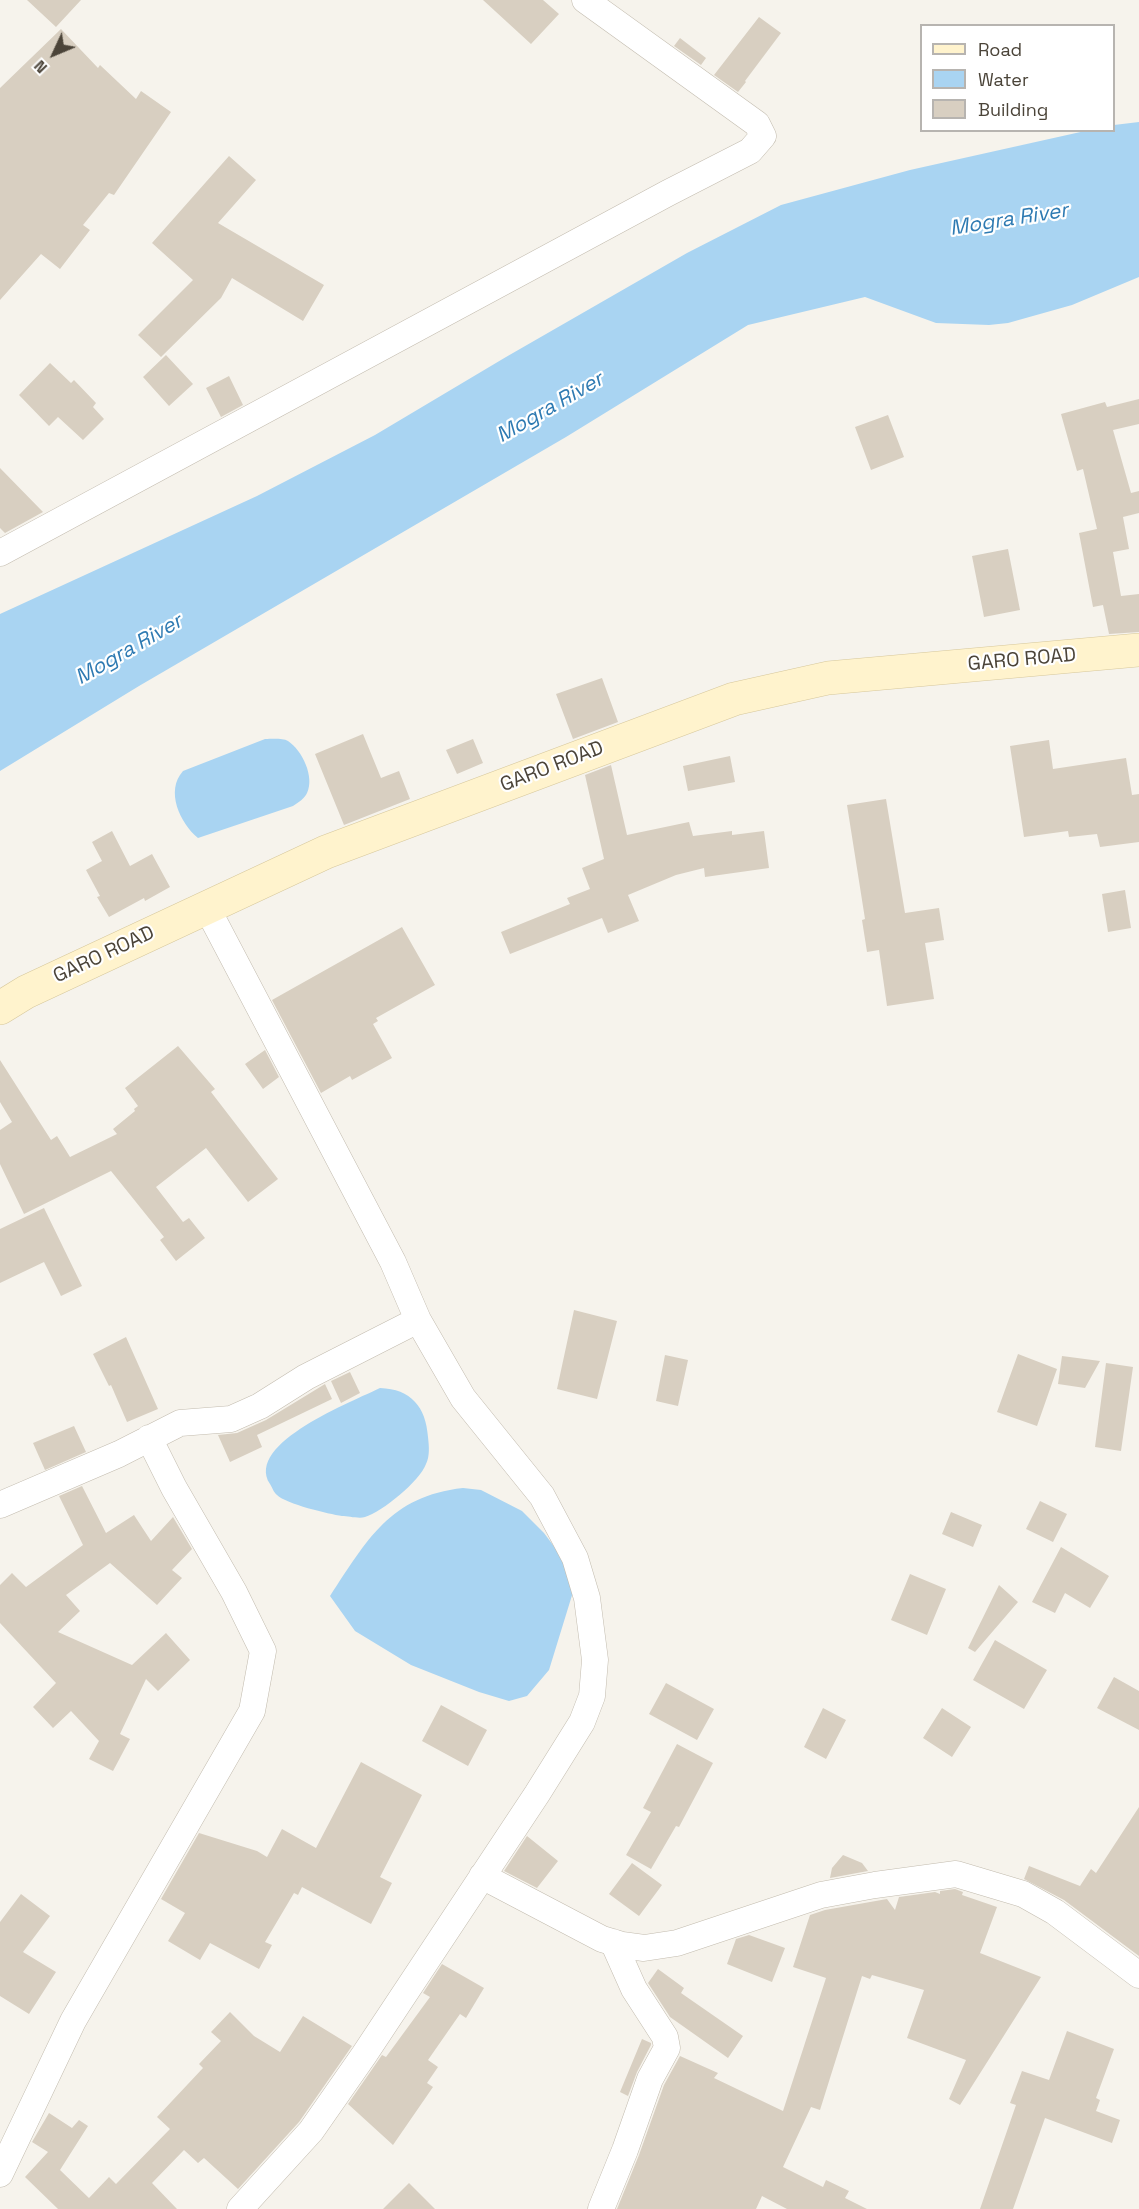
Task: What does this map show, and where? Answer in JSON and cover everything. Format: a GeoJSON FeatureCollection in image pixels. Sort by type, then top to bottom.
{"type":"FeatureCollection","features":[{"type":"Feature","properties":{"kind":"street"},"geometry":{"type":"LineString","coordinates":[[0,553],[750,151],[763,136],[757,124],[585,0]]}},
{"type":"Feature","properties":{"kind":"street","name":"GARO ROAD"},"geometry":{"type":"LineString","coordinates":[[0,1008],[26,992],[326,852],[734,699],[828,678],[1139,650]]}},
{"type":"Feature","properties":{"kind":"street"},"geometry":{"type":"LineString","coordinates":[[207,908],[393,1262],[418,1320],[464,1398],[543,1496],[575,1558],[586,1598],[595,1660],[592,1696],[582,1722],[364,2055],[311,2131],[240,2209]]}},
{"type":"Feature","properties":{"kind":"street"},"geometry":{"type":"LineString","coordinates":[[0,1505],[180,1424],[231,1419],[260,1406],[306,1377],[418,1320]]}},
{"type":"Feature","properties":{"kind":"street"},"geometry":{"type":"LineString","coordinates":[[0,2174],[73,2021],[252,1711],[263,1651],[234,1592],[174,1488],[149,1438]]}},
{"type":"Feature","properties":{"kind":"street"},"geometry":{"type":"LineString","coordinates":[[482,1876],[602,1939],[644,1948],[677,1943],[821,1895],[956,1874],[1023,1894],[1055,1912],[1139,1975]]}},
{"type":"Feature","properties":{"kind":"street"},"geometry":{"type":"LineString","coordinates":[[601,2209],[650,2079],[667,2048],[665,2037],[634,1989],[613,1942]]}},
{"type":"Feature","properties":{"kind":"water","name":"Mogra River"},"geometry":{"type":"Polygon","coordinates":[[[1139,122],[1139,277],[1072,305],[1008,323],[989,325],[936,323],[865,297],[748,325],[566,437],[139,686],[0,771],[0,614],[257,496],[375,435],[687,253],[781,205],[910,170],[1081,132],[1115,132],[1115,125],[1139,122]]]}},
{"type":"Feature","properties":{"kind":"water"},"geometry":{"type":"Polygon","coordinates":[[[265,739],[286,740],[298,751],[308,772],[309,787],[306,795],[293,806],[198,838],[191,832],[177,806],[175,788],[183,771],[265,739]]]}},
{"type":"Feature","properties":{"kind":"water"},"geometry":{"type":"Polygon","coordinates":[[[380,1388],[391,1389],[408,1396],[420,1409],[427,1426],[428,1458],[422,1471],[409,1487],[381,1509],[360,1518],[308,1508],[289,1502],[276,1494],[270,1484],[266,1469],[273,1454],[287,1439],[327,1413],[380,1388]]]}},
{"type":"Feature","properties":{"kind":"water"},"geometry":{"type":"Polygon","coordinates":[[[463,1488],[481,1490],[522,1511],[544,1533],[562,1557],[573,1592],[549,1670],[527,1696],[509,1701],[479,1692],[411,1665],[355,1631],[330,1596],[369,1539],[399,1511],[417,1500],[463,1488]]]}},
{"type":"Feature","properties":{"kind":"building"},"geometry":{"type":"Polygon","coordinates":[[[27,0],[81,0],[56,27],[27,0]]]}},
{"type":"Feature","properties":{"kind":"building"},"geometry":{"type":"Polygon","coordinates":[[[483,0],[543,0],[559,14],[531,44],[483,0]]]}},
{"type":"Feature","properties":{"kind":"building"},"geometry":{"type":"Polygon","coordinates":[[[759,17],[781,33],[738,92],[714,75],[759,17]]]}},
{"type":"Feature","properties":{"kind":"building"},"geometry":{"type":"Polygon","coordinates":[[[61,29],[98,68],[100,65],[136,99],[141,91],[171,112],[114,195],[109,193],[83,225],[90,230],[60,269],[41,254],[0,300],[0,88],[61,29]]]}},
{"type":"Feature","properties":{"kind":"building"},"geometry":{"type":"Polygon","coordinates":[[[680,38],[706,58],[701,65],[674,46],[680,38]]]}},
{"type":"Feature","properties":{"kind":"building"},"geometry":{"type":"Polygon","coordinates":[[[229,156],[256,180],[218,223],[324,285],[303,321],[232,278],[221,298],[161,357],[138,335],[193,280],[152,243],[229,156]]]}},
{"type":"Feature","properties":{"kind":"building"},"geometry":{"type":"Polygon","coordinates":[[[166,355],[193,384],[169,406],[143,377],[166,355]]]}},
{"type":"Feature","properties":{"kind":"building"},"geometry":{"type":"Polygon","coordinates":[[[50,363],[71,383],[74,380],[96,403],[93,407],[104,419],[83,440],[58,417],[49,426],[19,395],[50,363]]]}},
{"type":"Feature","properties":{"kind":"building"},"geometry":{"type":"Polygon","coordinates":[[[229,376],[243,405],[221,417],[206,388],[229,376]]]}},
{"type":"Feature","properties":{"kind":"building"},"geometry":{"type":"Polygon","coordinates":[[[1139,399],[1139,424],[1113,430],[1131,493],[1139,491],[1139,513],[1123,517],[1129,549],[1113,552],[1121,596],[1139,594],[1139,632],[1109,634],[1103,605],[1093,607],[1079,533],[1097,529],[1083,469],[1077,471],[1061,414],[1105,402],[1107,407],[1139,399]]]}},
{"type":"Feature","properties":{"kind":"building"},"geometry":{"type":"Polygon","coordinates":[[[888,415],[904,457],[871,470],[855,427],[888,415]]]}},
{"type":"Feature","properties":{"kind":"building"},"geometry":{"type":"Polygon","coordinates":[[[0,468],[43,512],[5,533],[0,528],[0,468]]]}},
{"type":"Feature","properties":{"kind":"building"},"geometry":{"type":"Polygon","coordinates":[[[1008,549],[1020,610],[984,617],[972,556],[1008,549]]]}},
{"type":"Feature","properties":{"kind":"building"},"geometry":{"type":"Polygon","coordinates":[[[602,678],[618,722],[573,739],[556,694],[602,678]]]}},
{"type":"Feature","properties":{"kind":"building"},"geometry":{"type":"Polygon","coordinates":[[[363,734],[381,778],[399,771],[410,799],[344,825],[315,754],[363,734]]]}},
{"type":"Feature","properties":{"kind":"building"},"geometry":{"type":"Polygon","coordinates":[[[473,739],[483,763],[457,774],[446,750],[473,739]]]}},
{"type":"Feature","properties":{"kind":"building"},"geometry":{"type":"Polygon","coordinates":[[[1049,740],[1053,769],[1126,758],[1132,795],[1139,794],[1139,842],[1100,847],[1097,834],[1069,837],[1068,831],[1024,837],[1010,746],[1049,740]]]}},
{"type":"Feature","properties":{"kind":"building"},"geometry":{"type":"Polygon","coordinates":[[[730,756],[735,782],[688,791],[683,766],[730,756]]]}},
{"type":"Feature","properties":{"kind":"building"},"geometry":{"type":"Polygon","coordinates":[[[611,765],[627,835],[689,822],[693,836],[732,831],[732,835],[764,831],[769,868],[705,877],[704,868],[676,875],[628,895],[639,921],[608,933],[602,918],[510,954],[501,932],[570,904],[567,898],[590,889],[582,868],[604,859],[585,775],[611,765]]]}},
{"type":"Feature","properties":{"kind":"building"},"geometry":{"type":"Polygon","coordinates":[[[886,799],[905,913],[939,908],[944,940],[925,943],[934,999],[887,1006],[879,950],[867,952],[862,920],[865,919],[847,805],[886,799]]]}},
{"type":"Feature","properties":{"kind":"building"},"geometry":{"type":"Polygon","coordinates":[[[112,831],[130,866],[152,854],[170,887],[109,917],[97,897],[100,896],[86,870],[102,861],[92,842],[112,831]]]}},
{"type":"Feature","properties":{"kind":"building"},"geometry":{"type":"Polygon","coordinates":[[[1125,890],[1131,928],[1108,932],[1102,894],[1125,890]]]}},
{"type":"Feature","properties":{"kind":"building"},"geometry":{"type":"Polygon","coordinates":[[[402,927],[435,985],[376,1018],[378,1021],[373,1024],[392,1058],[352,1080],[350,1076],[321,1093],[272,1000],[402,927]]]}},
{"type":"Feature","properties":{"kind":"building"},"geometry":{"type":"Polygon","coordinates":[[[178,1046],[215,1089],[211,1092],[278,1179],[248,1202],[206,1148],[156,1187],[183,1222],[189,1218],[205,1238],[176,1261],[160,1240],[164,1237],[111,1171],[24,1214],[0,1164],[0,1130],[12,1122],[0,1102],[0,1060],[51,1140],[57,1136],[70,1157],[117,1134],[113,1129],[138,1106],[125,1088],[178,1046]]]}},
{"type":"Feature","properties":{"kind":"building"},"geometry":{"type":"Polygon","coordinates":[[[265,1050],[279,1077],[263,1089],[245,1064],[265,1050]]]}},
{"type":"Feature","properties":{"kind":"building"},"geometry":{"type":"Polygon","coordinates":[[[44,1208],[82,1286],[61,1296],[44,1262],[0,1283],[0,1229],[44,1208]]]}},
{"type":"Feature","properties":{"kind":"building"},"geometry":{"type":"Polygon","coordinates":[[[574,1310],[617,1321],[597,1399],[557,1389],[574,1310]]]}},
{"type":"Feature","properties":{"kind":"building"},"geometry":{"type":"Polygon","coordinates":[[[126,1337],[158,1409],[127,1422],[111,1385],[109,1386],[93,1354],[126,1337]]]}},
{"type":"Feature","properties":{"kind":"building"},"geometry":{"type":"Polygon","coordinates":[[[1018,1354],[1057,1369],[1037,1426],[997,1412],[1018,1354]]]}},
{"type":"Feature","properties":{"kind":"building"},"geometry":{"type":"Polygon","coordinates":[[[665,1355],[688,1360],[678,1406],[656,1401],[665,1355]]]}},
{"type":"Feature","properties":{"kind":"building"},"geometry":{"type":"Polygon","coordinates":[[[1062,1356],[1100,1361],[1085,1388],[1058,1384],[1062,1356]]]}},
{"type":"Feature","properties":{"kind":"building"},"geometry":{"type":"Polygon","coordinates":[[[1106,1363],[1133,1367],[1121,1451],[1095,1447],[1106,1363]]]}},
{"type":"Feature","properties":{"kind":"building"},"geometry":{"type":"Polygon","coordinates":[[[350,1372],[360,1393],[341,1403],[331,1381],[350,1372]]]}},
{"type":"Feature","properties":{"kind":"building"},"geometry":{"type":"Polygon","coordinates":[[[325,1384],[332,1399],[257,1435],[262,1447],[230,1462],[218,1435],[237,1433],[266,1420],[325,1384]]]}},
{"type":"Feature","properties":{"kind":"building"},"geometry":{"type":"Polygon","coordinates":[[[74,1426],[86,1452],[45,1470],[33,1443],[74,1426]]]}},
{"type":"Feature","properties":{"kind":"building"},"geometry":{"type":"Polygon","coordinates":[[[82,1486],[106,1533],[134,1515],[151,1541],[173,1517],[192,1549],[172,1570],[182,1578],[157,1605],[110,1563],[66,1595],[80,1611],[58,1632],[132,1665],[166,1633],[190,1660],[158,1691],[146,1679],[120,1734],[130,1739],[113,1771],[89,1759],[99,1741],[71,1711],[53,1728],[33,1707],[56,1683],[0,1623],[0,1585],[12,1573],[26,1587],[83,1545],[59,1496],[82,1486]]]}},
{"type":"Feature","properties":{"kind":"building"},"geometry":{"type":"Polygon","coordinates":[[[1040,1501],[1067,1514],[1053,1542],[1026,1529],[1040,1501]]]}},
{"type":"Feature","properties":{"kind":"building"},"geometry":{"type":"Polygon","coordinates":[[[951,1512],[982,1525],[973,1547],[942,1534],[951,1512]]]}},
{"type":"Feature","properties":{"kind":"building"},"geometry":{"type":"Polygon","coordinates":[[[1061,1547],[1109,1576],[1090,1608],[1065,1593],[1055,1613],[1032,1602],[1061,1547]]]}},
{"type":"Feature","properties":{"kind":"building"},"geometry":{"type":"Polygon","coordinates":[[[910,1574],[946,1589],[927,1635],[891,1620],[910,1574]]]}},
{"type":"Feature","properties":{"kind":"building"},"geometry":{"type":"Polygon","coordinates":[[[999,1585],[1018,1602],[975,1652],[968,1648],[999,1585]]]}},
{"type":"Feature","properties":{"kind":"building"},"geometry":{"type":"Polygon","coordinates":[[[995,1640],[1047,1670],[1024,1709],[973,1680],[995,1640]]]}},
{"type":"Feature","properties":{"kind":"building"},"geometry":{"type":"Polygon","coordinates":[[[1114,1677],[1139,1691],[1139,1730],[1097,1708],[1114,1677]]]}},
{"type":"Feature","properties":{"kind":"building"},"geometry":{"type":"Polygon","coordinates":[[[666,1683],[714,1709],[697,1740],[649,1714],[666,1683]]]}},
{"type":"Feature","properties":{"kind":"building"},"geometry":{"type":"Polygon","coordinates":[[[441,1705],[487,1730],[468,1766],[422,1741],[441,1705]]]}},
{"type":"Feature","properties":{"kind":"building"},"geometry":{"type":"Polygon","coordinates":[[[823,1708],[846,1720],[826,1759],[804,1747],[823,1708]]]}},
{"type":"Feature","properties":{"kind":"building"},"geometry":{"type":"Polygon","coordinates":[[[942,1708],[971,1727],[952,1757],[923,1738],[942,1708]]]}},
{"type":"Feature","properties":{"kind":"building"},"geometry":{"type":"Polygon","coordinates":[[[677,1744],[713,1763],[679,1827],[676,1826],[651,1869],[626,1855],[651,1812],[643,1808],[677,1744]]]}},
{"type":"Feature","properties":{"kind":"building"},"geometry":{"type":"Polygon","coordinates":[[[361,1762],[422,1795],[380,1877],[392,1883],[371,1924],[302,1887],[298,1895],[294,1893],[265,1942],[272,1945],[259,1969],[210,1943],[200,1960],[168,1941],[185,1913],[161,1899],[199,1833],[257,1851],[267,1857],[282,1829],[316,1848],[361,1762]]]}},
{"type":"Feature","properties":{"kind":"building"},"geometry":{"type":"Polygon","coordinates":[[[1139,1807],[1139,1956],[1064,1900],[1024,1879],[1029,1866],[1080,1886],[1091,1869],[1096,1873],[1139,1807]]]}},
{"type":"Feature","properties":{"kind":"building"},"geometry":{"type":"Polygon","coordinates":[[[527,1836],[558,1861],[537,1888],[504,1871],[527,1836]]]}},
{"type":"Feature","properties":{"kind":"building"},"geometry":{"type":"Polygon","coordinates":[[[843,1855],[862,1863],[868,1871],[830,1878],[832,1868],[843,1855]]]}},
{"type":"Feature","properties":{"kind":"building"},"geometry":{"type":"Polygon","coordinates":[[[632,1863],[662,1885],[639,1916],[609,1894],[632,1863]]]}},
{"type":"Feature","properties":{"kind":"building"},"geometry":{"type":"Polygon","coordinates":[[[955,1889],[963,1892],[962,1895],[997,1907],[980,1953],[1041,1977],[960,2105],[949,2099],[966,2060],[907,2038],[924,1990],[872,1975],[870,1979],[862,1976],[820,2110],[811,2107],[783,2167],[823,2187],[826,2180],[849,2191],[845,2198],[867,2209],[787,2209],[762,2196],[756,2209],[617,2209],[664,2085],[680,2056],[718,2073],[714,2078],[783,2111],[826,1978],[793,1967],[810,1915],[825,1910],[887,1899],[895,1910],[899,1897],[935,1892],[940,1894],[940,1891],[955,1889]]]}},
{"type":"Feature","properties":{"kind":"building"},"geometry":{"type":"Polygon","coordinates":[[[21,1894],[50,1916],[23,1952],[56,1972],[29,2014],[0,1996],[0,1922],[21,1894]]]}},
{"type":"Feature","properties":{"kind":"building"},"geometry":{"type":"Polygon","coordinates":[[[749,1935],[785,1948],[772,1982],[727,1964],[736,1939],[749,1935]]]}},
{"type":"Feature","properties":{"kind":"building"},"geometry":{"type":"Polygon","coordinates":[[[442,1964],[484,1988],[466,2018],[460,2014],[428,2060],[438,2067],[427,2083],[433,2087],[393,2145],[348,2104],[382,2055],[386,2057],[430,1997],[423,1993],[442,1964]]]}},
{"type":"Feature","properties":{"kind":"building"},"geometry":{"type":"Polygon","coordinates":[[[658,1969],[684,1988],[681,1993],[743,2036],[728,2058],[670,2017],[648,1983],[658,1969]]]}},
{"type":"Feature","properties":{"kind":"building"},"geometry":{"type":"Polygon","coordinates":[[[230,2012],[254,2036],[280,2052],[303,2016],[352,2046],[299,2122],[238,2189],[204,2158],[198,2163],[184,2150],[152,2183],[177,2209],[58,2209],[25,2177],[48,2152],[32,2142],[49,2113],[72,2128],[79,2120],[88,2126],[60,2170],[89,2198],[109,2177],[116,2184],[170,2129],[157,2117],[203,2068],[199,2064],[221,2041],[211,2032],[230,2012]]]}},
{"type":"Feature","properties":{"kind":"building"},"geometry":{"type":"Polygon","coordinates":[[[1067,2031],[1114,2049],[1096,2098],[1100,2100],[1096,2111],[1120,2120],[1112,2143],[1045,2118],[1013,2209],[980,2209],[1016,2105],[1010,2103],[1022,2071],[1049,2080],[1067,2031]]]}},
{"type":"Feature","properties":{"kind":"building"},"geometry":{"type":"Polygon","coordinates":[[[642,2039],[651,2045],[628,2096],[620,2092],[642,2039]]]}},
{"type":"Feature","properties":{"kind":"building"},"geometry":{"type":"Polygon","coordinates":[[[409,2183],[435,2209],[383,2209],[409,2183]]]}}]}
